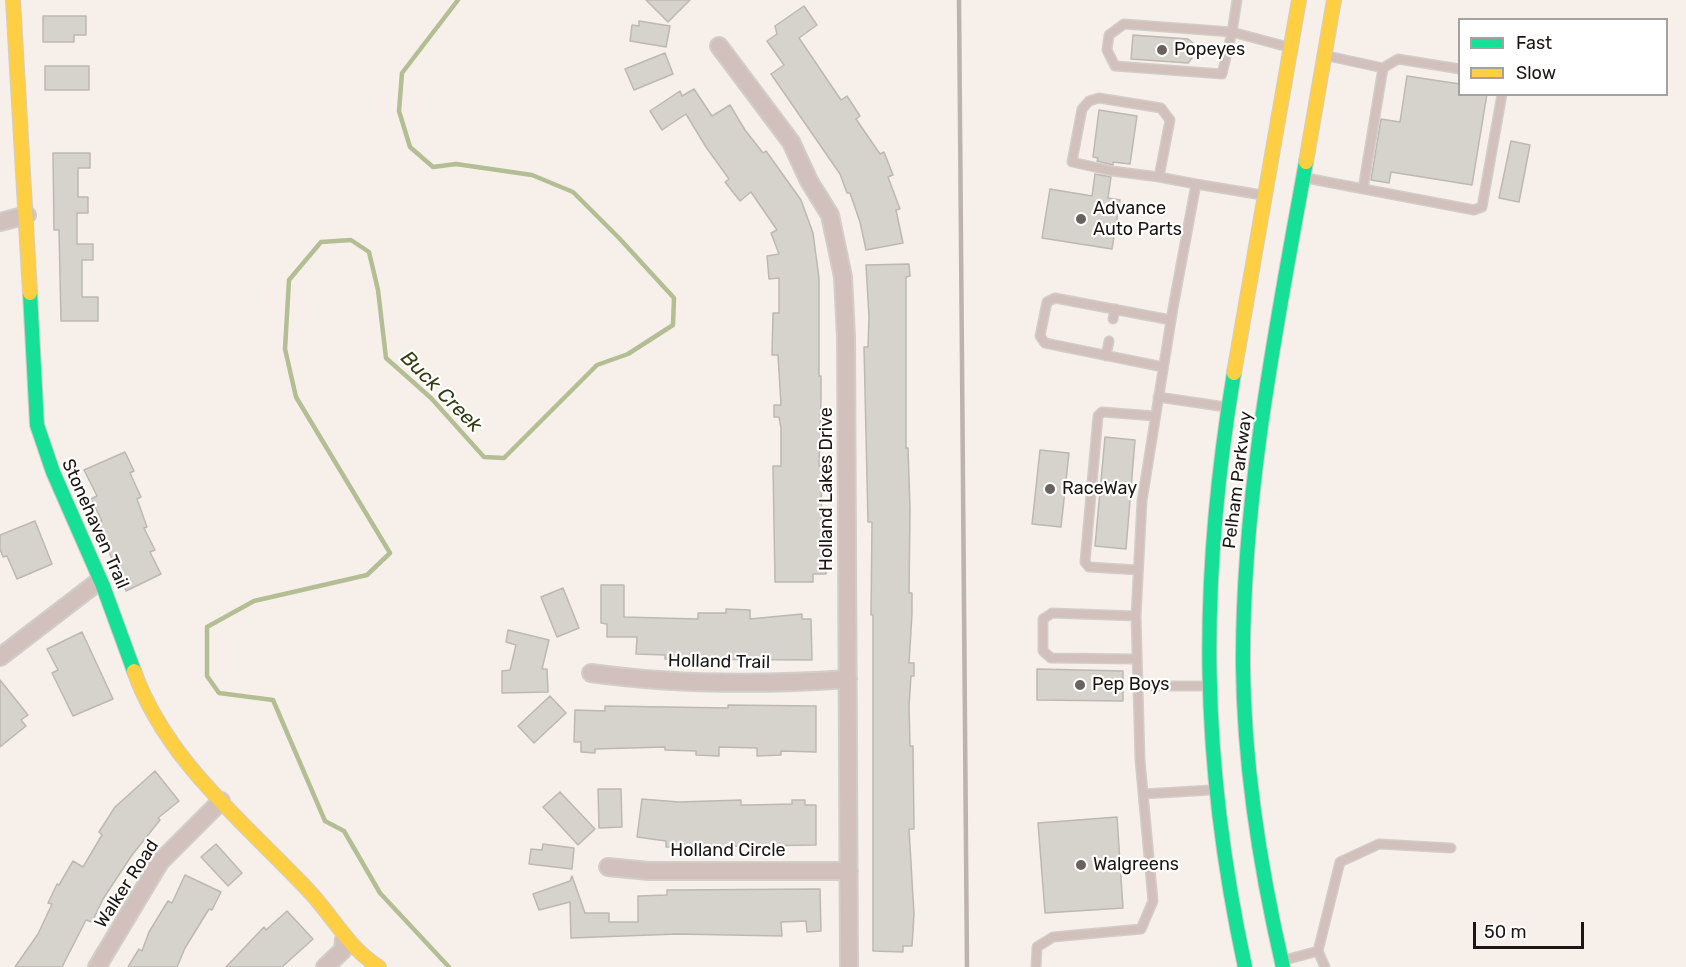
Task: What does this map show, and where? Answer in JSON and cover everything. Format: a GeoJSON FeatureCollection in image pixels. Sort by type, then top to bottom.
{"type":"FeatureCollection","features":[{"type":"Feature","properties":{"kind":"main road","name":"Pelham Parkway"},"geometry":{"type":"LineString","coordinates":[[1245,967],[1229,896],[1214,789],[1208,683],[1211,554],[1303,177],[1308,51],[1299,0]]}},
{"type":"Feature","properties":{"kind":"main road","name":"Pelham Parkway"},"geometry":{"type":"LineString","coordinates":[[1282,964],[1265,883],[1256,824],[1244,680],[1247,410],[1265,195],[1308,51],[1334,0]]}},
{"type":"Feature","properties":{"kind":"main road","name":"Stonehaven Trail"},"geometry":{"type":"LineString","coordinates":[[9,12],[27,215],[37,425],[54,480],[99,581],[148,704],[163,733],[221,801],[321,903],[344,939],[368,961],[379,967]]}},
{"type":"Feature","properties":{"kind":"main road"},"geometry":{"type":"LineString","coordinates":[[1208,683],[1244,680]]}},
{"type":"Feature","properties":{"kind":"street","name":"Holland Lakes Drive"},"geometry":{"type":"LineString","coordinates":[[719,46],[791,142],[809,181],[830,214],[843,277],[846,337],[849,967]]}},
{"type":"Feature","properties":{"kind":"street"},"geometry":{"type":"LineString","coordinates":[[0,222],[27,215]]}},
{"type":"Feature","properties":{"kind":"street"},"geometry":{"type":"LineString","coordinates":[[0,657],[99,581]]}},
{"type":"Feature","properties":{"kind":"street","name":"Holland Trail"},"geometry":{"type":"LineString","coordinates":[[591,673],[645,681],[796,682],[848,679]]}},
{"type":"Feature","properties":{"kind":"street","name":"Walker Road"},"geometry":{"type":"LineString","coordinates":[[97,967],[160,862],[221,801]]}},
{"type":"Feature","properties":{"kind":"street","name":"Holland Circle"},"geometry":{"type":"LineString","coordinates":[[608,867],[649,871],[849,871]]}},
{"type":"Feature","properties":{"kind":"street"},"geometry":{"type":"LineString","coordinates":[[325,967],[343,950],[344,939]]}},
{"type":"Feature","properties":{"kind":"lane"},"geometry":{"type":"LineString","coordinates":[[1237,0],[1232,32],[1222,74],[1115,66],[1107,50],[1109,35],[1124,24],[1232,32],[1383,68],[1398,59],[1458,69]]}},
{"type":"Feature","properties":{"kind":"lane"},"geometry":{"type":"LineString","coordinates":[[1363,189],[1383,68]]}},
{"type":"Feature","properties":{"kind":"lane"},"geometry":{"type":"LineString","coordinates":[[1303,177],[1473,210],[1482,207],[1502,96]]}},
{"type":"Feature","properties":{"kind":"lane"},"geometry":{"type":"LineString","coordinates":[[1160,177],[1170,120],[1161,108],[1099,98],[1089,101],[1082,109],[1071,161],[1112,171],[1265,195]]}},
{"type":"Feature","properties":{"kind":"lane"},"geometry":{"type":"LineString","coordinates":[[1036,967],[1037,948],[1053,937],[1141,929],[1153,902],[1143,794],[1137,659],[1136,616],[1142,501],[1171,320],[1196,184]]}},
{"type":"Feature","properties":{"kind":"lane"},"geometry":{"type":"LineString","coordinates":[[1163,367],[1045,343],[1040,336],[1047,302],[1055,298],[1171,320]]}},
{"type":"Feature","properties":{"kind":"lane"},"geometry":{"type":"LineString","coordinates":[[1113,319],[1115,309]]}},
{"type":"Feature","properties":{"kind":"lane"},"geometry":{"type":"LineString","coordinates":[[1106,356],[1109,341]]}},
{"type":"Feature","properties":{"kind":"lane"},"geometry":{"type":"LineString","coordinates":[[1158,397],[1247,410]]}},
{"type":"Feature","properties":{"kind":"lane"},"geometry":{"type":"LineString","coordinates":[[1138,570],[1089,567],[1085,562],[1098,416],[1102,412],[1155,416]]}},
{"type":"Feature","properties":{"kind":"lane"},"geometry":{"type":"LineString","coordinates":[[1136,616],[1052,613],[1043,619],[1043,651],[1051,658],[1137,659]]}},
{"type":"Feature","properties":{"kind":"lane"},"geometry":{"type":"LineString","coordinates":[[1138,686],[1208,683]]}},
{"type":"Feature","properties":{"kind":"lane"},"geometry":{"type":"LineString","coordinates":[[1143,794],[1214,789]]}},
{"type":"Feature","properties":{"kind":"lane"},"geometry":{"type":"LineString","coordinates":[[1325,967],[1318,951],[1340,862],[1379,844],[1451,848]]}},
{"type":"Feature","properties":{"kind":"lane"},"geometry":{"type":"LineString","coordinates":[[1282,964],[1318,951]]}},
{"type":"Feature","properties":{"kind":"building"},"geometry":{"type":"Polygon","coordinates":[[[646,0],[690,0],[668,22],[646,0]]]}},
{"type":"Feature","properties":{"kind":"building"},"geometry":{"type":"Polygon","coordinates":[[[804,6],[817,25],[799,38],[841,100],[847,96],[860,116],[856,119],[880,154],[884,152],[893,175],[888,177],[900,209],[896,210],[903,243],[866,250],[860,222],[850,193],[847,193],[840,174],[771,74],[784,65],[767,41],[777,34],[775,26],[804,6]]]}},
{"type":"Feature","properties":{"kind":"building"},"geometry":{"type":"Polygon","coordinates":[[[43,16],[86,16],[86,35],[74,35],[74,42],[43,42],[43,16]]]}},
{"type":"Feature","properties":{"kind":"building"},"geometry":{"type":"Polygon","coordinates":[[[639,21],[670,26],[666,47],[630,41],[632,25],[639,26],[639,21]]]}},
{"type":"Feature","properties":{"kind":"building","name":"Popeyes"},"geometry":{"type":"Polygon","coordinates":[[[1133,35],[1188,39],[1193,43],[1192,58],[1188,63],[1131,59],[1133,35]]]}},
{"type":"Feature","properties":{"kind":"building"},"geometry":{"type":"Polygon","coordinates":[[[665,53],[673,74],[634,90],[625,69],[665,53]]]}},
{"type":"Feature","properties":{"kind":"building"},"geometry":{"type":"Polygon","coordinates":[[[45,66],[89,66],[89,90],[45,90],[45,66]]]}},
{"type":"Feature","properties":{"kind":"building"},"geometry":{"type":"Polygon","coordinates":[[[1407,76],[1458,84],[1458,96],[1487,96],[1472,185],[1391,172],[1389,183],[1371,180],[1381,119],[1400,122],[1407,76]]]}},
{"type":"Feature","properties":{"kind":"building"},"geometry":{"type":"Polygon","coordinates":[[[694,89],[712,116],[730,105],[745,130],[763,153],[766,151],[801,200],[813,233],[819,278],[821,398],[819,466],[821,466],[822,558],[825,557],[826,574],[813,574],[813,582],[775,582],[773,466],[781,466],[781,428],[779,417],[774,417],[774,405],[781,405],[778,355],[772,355],[773,313],[779,313],[779,278],[769,279],[767,256],[779,254],[771,233],[777,230],[751,192],[740,201],[725,182],[729,179],[686,114],[662,130],[650,111],[680,91],[682,96],[694,89]]]}},
{"type":"Feature","properties":{"kind":"building"},"geometry":{"type":"Polygon","coordinates":[[[1099,110],[1137,116],[1130,164],[1113,162],[1113,165],[1097,161],[1098,158],[1093,157],[1099,110]]]}},
{"type":"Feature","properties":{"kind":"building"},"geometry":{"type":"Polygon","coordinates":[[[1511,141],[1530,145],[1519,202],[1499,198],[1511,141]]]}},
{"type":"Feature","properties":{"kind":"building"},"geometry":{"type":"Polygon","coordinates":[[[53,153],[90,153],[90,168],[78,168],[78,197],[88,197],[88,213],[77,213],[77,244],[93,244],[93,260],[82,260],[82,297],[98,297],[98,321],[61,321],[59,230],[54,230],[53,153]]]}},
{"type":"Feature","properties":{"kind":"building","name":"Advance Auto Parts"},"geometry":{"type":"Polygon","coordinates":[[[1095,174],[1111,177],[1108,198],[1120,200],[1112,249],[1042,238],[1050,189],[1092,196],[1095,174]]]}},
{"type":"Feature","properties":{"kind":"building"},"geometry":{"type":"Polygon","coordinates":[[[909,264],[910,276],[906,277],[906,448],[908,448],[910,509],[909,593],[912,593],[909,663],[914,663],[909,706],[910,746],[913,746],[914,829],[909,829],[914,914],[912,946],[903,946],[903,952],[873,951],[872,522],[868,522],[864,347],[868,347],[869,317],[866,265],[909,264]]]}},
{"type":"Feature","properties":{"kind":"building","name":"RaceWay"},"geometry":{"type":"Polygon","coordinates":[[[1105,437],[1135,440],[1126,549],[1095,546],[1105,437]]]}},
{"type":"Feature","properties":{"kind":"building","name":"RaceWay"},"geometry":{"type":"Polygon","coordinates":[[[1040,450],[1069,453],[1061,527],[1032,524],[1040,450]]]}},
{"type":"Feature","properties":{"kind":"building"},"geometry":{"type":"Polygon","coordinates":[[[125,452],[134,471],[130,473],[141,497],[137,499],[147,527],[144,528],[155,550],[150,552],[161,574],[126,591],[96,522],[102,521],[91,499],[97,496],[84,470],[125,452]]]}},
{"type":"Feature","properties":{"kind":"building"},"geometry":{"type":"Polygon","coordinates":[[[35,521],[52,564],[17,579],[7,556],[3,557],[0,549],[0,535],[35,521]]]}},
{"type":"Feature","properties":{"kind":"building"},"geometry":{"type":"Polygon","coordinates":[[[601,585],[624,585],[624,617],[698,619],[698,613],[726,613],[726,609],[750,610],[750,619],[802,614],[802,619],[811,619],[812,660],[665,659],[665,655],[636,654],[637,637],[607,637],[607,624],[601,623],[601,585]]]}},
{"type":"Feature","properties":{"kind":"building"},"geometry":{"type":"Polygon","coordinates":[[[563,588],[579,628],[557,637],[541,597],[563,588]]]}},
{"type":"Feature","properties":{"kind":"building"},"geometry":{"type":"Polygon","coordinates":[[[508,630],[549,640],[542,669],[547,669],[548,692],[502,693],[502,671],[510,670],[516,645],[506,642],[508,630]]]}},
{"type":"Feature","properties":{"kind":"building"},"geometry":{"type":"Polygon","coordinates":[[[82,632],[113,699],[73,716],[52,673],[58,670],[47,649],[82,632]]]}},
{"type":"Feature","properties":{"kind":"building","name":"Pep Boys"},"geometry":{"type":"Polygon","coordinates":[[[1037,669],[1123,671],[1123,701],[1037,700],[1037,669]]]}},
{"type":"Feature","properties":{"kind":"building"},"geometry":{"type":"Polygon","coordinates":[[[0,680],[28,715],[21,720],[26,726],[0,747],[0,680]]]}},
{"type":"Feature","properties":{"kind":"building"},"geometry":{"type":"Polygon","coordinates":[[[550,696],[566,713],[534,743],[518,726],[550,696]]]}},
{"type":"Feature","properties":{"kind":"building"},"geometry":{"type":"Polygon","coordinates":[[[728,705],[816,706],[816,752],[781,751],[781,755],[757,756],[757,748],[719,747],[719,756],[696,755],[696,751],[665,750],[665,747],[595,749],[595,753],[581,752],[581,742],[574,742],[575,710],[605,711],[605,706],[728,708],[728,705]]]}},
{"type":"Feature","properties":{"kind":"building"},"geometry":{"type":"Polygon","coordinates":[[[155,771],[179,801],[158,818],[160,820],[132,855],[103,899],[92,922],[86,920],[62,967],[15,967],[38,934],[52,904],[48,903],[57,884],[59,885],[73,861],[83,867],[102,835],[99,832],[115,807],[155,771]]]}},
{"type":"Feature","properties":{"kind":"building"},"geometry":{"type":"Polygon","coordinates":[[[598,789],[621,789],[622,827],[599,828],[598,789]]]}},
{"type":"Feature","properties":{"kind":"building"},"geometry":{"type":"Polygon","coordinates":[[[560,792],[595,829],[578,845],[543,807],[560,792]]]}},
{"type":"Feature","properties":{"kind":"building"},"geometry":{"type":"Polygon","coordinates":[[[642,799],[679,802],[741,800],[741,805],[792,804],[792,800],[805,800],[805,805],[816,805],[816,845],[666,847],[666,841],[637,837],[642,799]]]}},
{"type":"Feature","properties":{"kind":"building","name":"Walgreens"},"geometry":{"type":"Polygon","coordinates":[[[1117,817],[1123,908],[1045,913],[1038,823],[1117,817]]]}},
{"type":"Feature","properties":{"kind":"building"},"geometry":{"type":"Polygon","coordinates":[[[216,844],[242,873],[228,886],[201,857],[216,844]]]}},
{"type":"Feature","properties":{"kind":"building"},"geometry":{"type":"Polygon","coordinates":[[[543,844],[574,848],[572,869],[529,864],[531,849],[542,850],[543,844]]]}},
{"type":"Feature","properties":{"kind":"building"},"geometry":{"type":"Polygon","coordinates":[[[185,875],[221,892],[212,910],[209,909],[185,948],[177,967],[128,967],[139,949],[142,951],[149,932],[168,901],[172,903],[185,875]]]}},
{"type":"Feature","properties":{"kind":"building"},"geometry":{"type":"Polygon","coordinates":[[[572,876],[585,913],[609,913],[609,922],[638,922],[638,896],[667,895],[667,890],[820,889],[821,931],[807,932],[806,921],[781,922],[782,936],[677,934],[571,938],[570,902],[539,910],[533,894],[570,881],[572,876]]]}},
{"type":"Feature","properties":{"kind":"building"},"geometry":{"type":"Polygon","coordinates":[[[287,911],[313,939],[282,967],[226,967],[264,927],[266,930],[287,911]]]}},
{"type":"Feature","properties":{"kind":"waterway","name":"Buck Creek"},"geometry":{"type":"LineString","coordinates":[[449,967],[380,893],[344,831],[325,821],[273,700],[219,693],[207,676],[207,627],[254,601],[367,575],[390,553],[296,397],[285,349],[289,280],[321,242],[351,240],[369,252],[378,290],[386,358],[431,398],[484,457],[504,458],[597,365],[628,354],[673,325],[674,298],[573,192],[532,175],[456,164],[433,167],[410,147],[399,111],[402,73],[458,0]]}},
{"type":"Feature","properties":{"kind":"railway"},"geometry":{"type":"LineString","coordinates":[[959,0],[967,967]]}},
{"type":"Feature","properties":{"kind":"traffic: fast"},"geometry":{"type":"LineString","coordinates":[[1283,967],[1260,855],[1250,780],[1244,704],[1244,603],[1248,539],[1263,413],[1306,162]]}},
{"type":"Feature","properties":{"kind":"traffic: fast"},"geometry":{"type":"LineString","coordinates":[[30,293],[37,425],[53,472],[103,586],[134,671]]}},
{"type":"Feature","properties":{"kind":"traffic: fast"},"geometry":{"type":"LineString","coordinates":[[1234,373],[1215,525],[1210,598],[1210,670],[1219,816],[1245,967]]}},
{"type":"Feature","properties":{"kind":"traffic: slow"},"geometry":{"type":"LineString","coordinates":[[13,0],[30,293]]}},
{"type":"Feature","properties":{"kind":"traffic: slow"},"geometry":{"type":"LineString","coordinates":[[1234,373],[1299,0]]}},
{"type":"Feature","properties":{"kind":"traffic: slow"},"geometry":{"type":"LineString","coordinates":[[1306,162],[1334,0]]}},
{"type":"Feature","properties":{"kind":"traffic: slow"},"geometry":{"type":"LineString","coordinates":[[134,671],[148,703],[186,762],[233,815],[308,890],[358,951],[379,967]]}},
{"type":"Feature","properties":{"kind":"place","name":"Popeyes"},"geometry":{"type":"Point","coordinates":[1162,50]}},
{"type":"Feature","properties":{"kind":"place","name":"Advance Auto Parts"},"geometry":{"type":"Point","coordinates":[1081,219]}},
{"type":"Feature","properties":{"kind":"place","name":"RaceWay"},"geometry":{"type":"Point","coordinates":[1050,489]}},
{"type":"Feature","properties":{"kind":"place","name":"Pep Boys"},"geometry":{"type":"Point","coordinates":[1080,685]}},
{"type":"Feature","properties":{"kind":"place","name":"Walgreens"},"geometry":{"type":"Point","coordinates":[1081,865]}}]}
